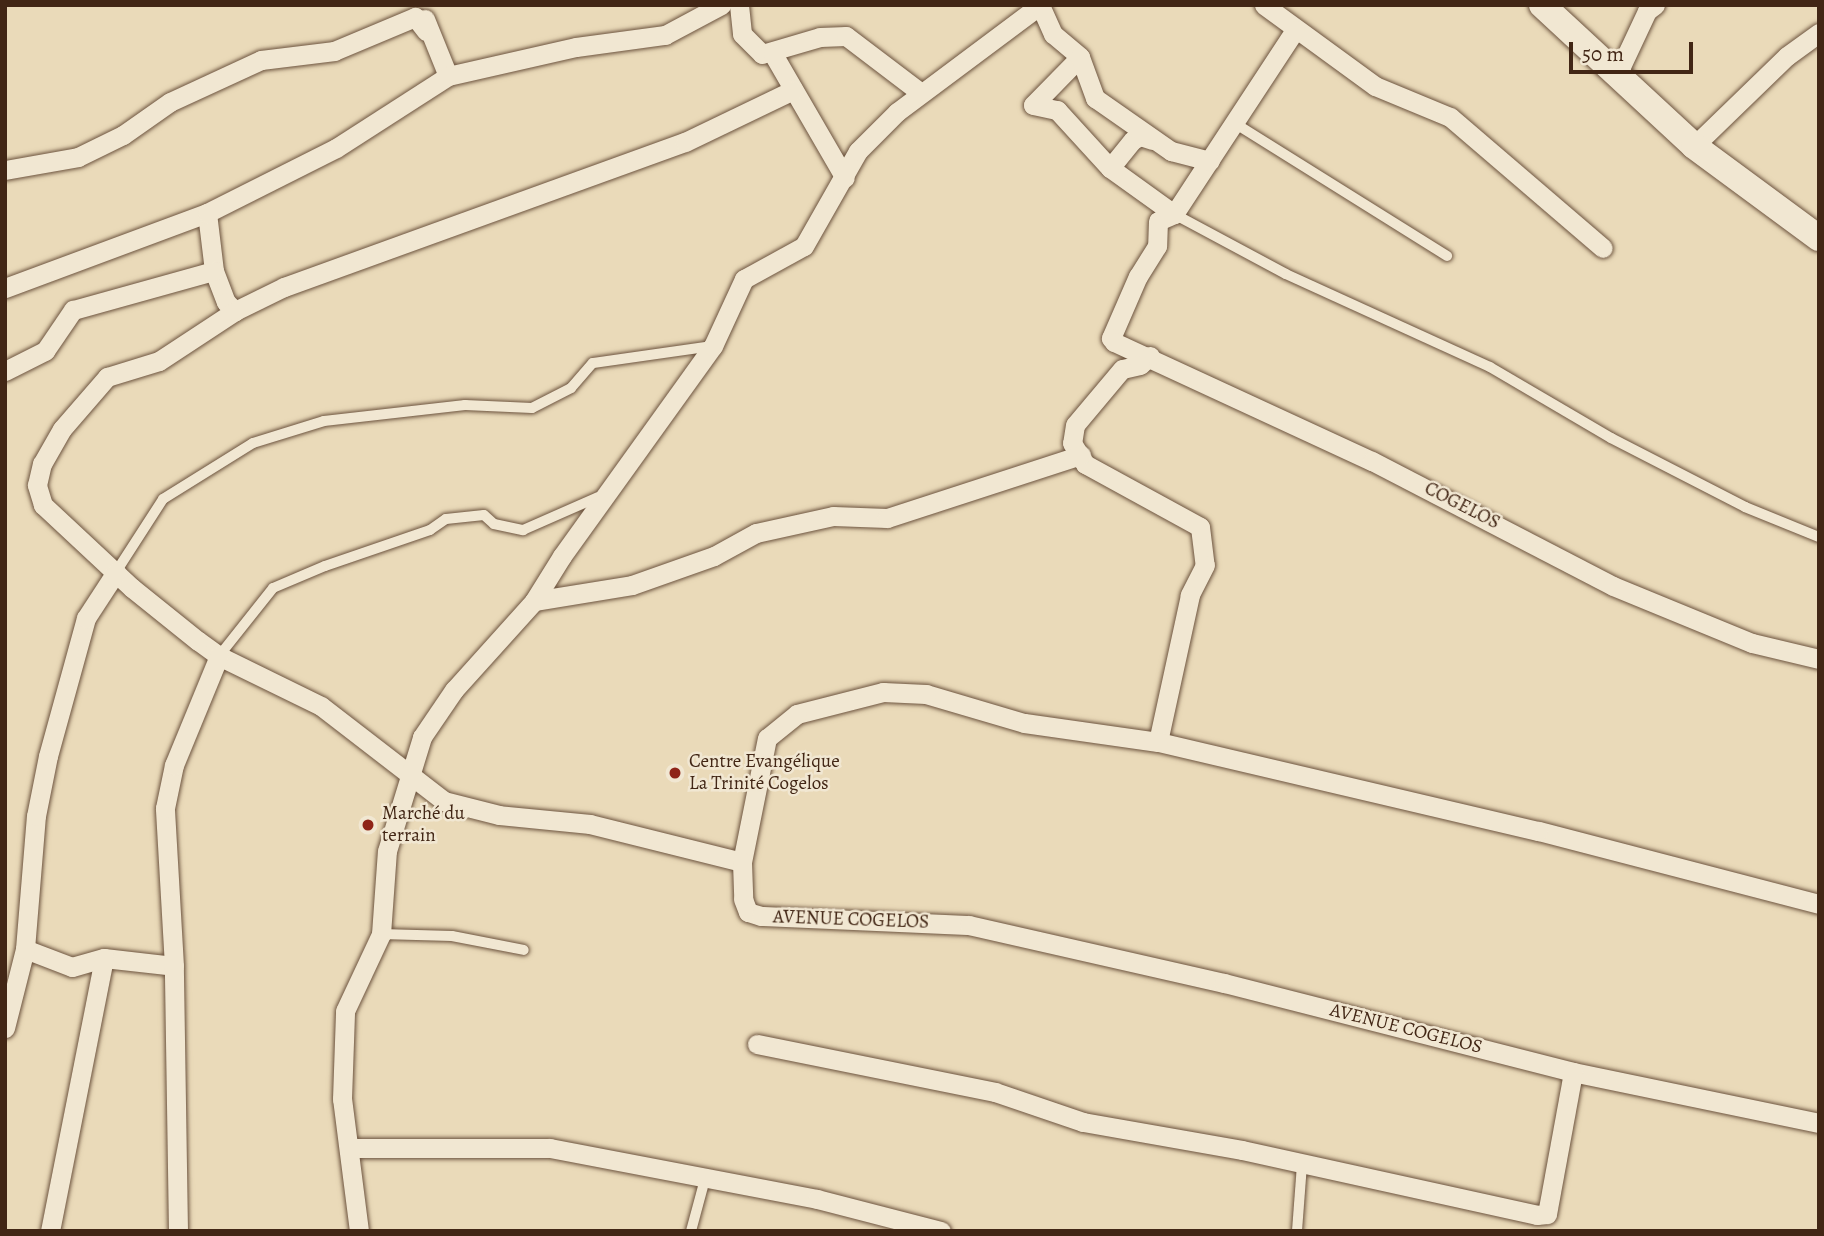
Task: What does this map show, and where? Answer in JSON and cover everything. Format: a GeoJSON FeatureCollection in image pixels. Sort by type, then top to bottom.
{"type":"FeatureCollection","features":[{"type":"Feature","properties":{"kind":"street"},"geometry":{"type":"LineString","coordinates":[[421,5],[426,31]]}},
{"type":"Feature","properties":{"kind":"street"},"geometry":{"type":"LineString","coordinates":[[5,288],[207,213],[336,148],[448,76],[576,47],[664,35],[721,5]]}},
{"type":"Feature","properties":{"kind":"street"},"geometry":{"type":"LineString","coordinates":[[739,5],[742,34],[762,54],[773,54],[820,37],[846,36],[921,93]]}},
{"type":"Feature","properties":{"kind":"street"},"geometry":{"type":"LineString","coordinates":[[359,1231],[351,1148],[342,1099],[345,1011],[381,934],[387,851],[422,737],[454,690],[534,601],[620,473],[713,346],[744,279],[804,246],[858,151],[921,93],[1040,5],[1053,34],[1080,57],[1095,98],[1152,141]]}},
{"type":"Feature","properties":{"kind":"street"},"geometry":{"type":"LineString","coordinates":[[1264,5],[1375,86],[1450,117],[1603,248]]}},
{"type":"Feature","properties":{"kind":"street"},"geometry":{"type":"LineString","coordinates":[[1542,5],[1694,146],[1819,238]]}},
{"type":"Feature","properties":{"kind":"street"},"geometry":{"type":"LineString","coordinates":[[1617,75],[1647,11],[1655,5]]}},
{"type":"Feature","properties":{"kind":"street"},"geometry":{"type":"LineString","coordinates":[[5,170],[78,157],[123,135],[170,102],[261,60],[334,51],[415,17],[426,31],[448,76]]}},
{"type":"Feature","properties":{"kind":"street"},"geometry":{"type":"LineString","coordinates":[[1080,57],[1033,105],[1057,110],[1110,168],[1174,214],[1236,124],[1295,30]]}},
{"type":"Feature","properties":{"kind":"street"},"geometry":{"type":"LineString","coordinates":[[1694,146],[1787,56],[1819,33]]}},
{"type":"Feature","properties":{"kind":"street"},"geometry":{"type":"LineString","coordinates":[[773,54],[845,178]]}},
{"type":"Feature","properties":{"kind":"street"},"geometry":{"type":"LineString","coordinates":[[742,862],[590,824],[499,815],[444,801],[321,706],[219,656],[116,572],[43,505],[37,485],[42,464],[62,429],[107,377],[159,361],[235,311],[284,287],[685,142],[793,90]]}},
{"type":"Feature","properties":{"kind":"street"},"geometry":{"type":"LineString","coordinates":[[1110,168],[1133,140],[1140,136],[1191,160],[1210,161]]}},
{"type":"Feature","properties":{"kind":"street"},"geometry":{"type":"LineString","coordinates":[[207,213],[214,271],[226,302],[235,311]]}},
{"type":"Feature","properties":{"kind":"street","name":"COGELOS"},"geometry":{"type":"LineString","coordinates":[[1174,214],[1158,221],[1157,246],[1138,276],[1111,338],[1372,461],[1613,586],[1752,643],[1819,659]]}},
{"type":"Feature","properties":{"kind":"street"},"geometry":{"type":"LineString","coordinates":[[5,371],[45,351],[73,310],[214,271]]}},
{"type":"Feature","properties":{"kind":"street"},"geometry":{"type":"LineString","coordinates":[[1150,356],[1143,364],[1122,369],[1075,425],[1072,443],[1092,468],[1185,514],[1200,527],[1205,565],[1190,595],[1158,742]]}},
{"type":"Feature","properties":{"kind":"street"},"geometry":{"type":"LineString","coordinates":[[534,601],[632,585],[714,556],[756,533],[833,516],[887,518],[1081,455]]}},
{"type":"Feature","properties":{"kind":"street"},"geometry":{"type":"LineString","coordinates":[[5,1028],[25,949],[36,816],[48,756],[86,618],[116,572]]}},
{"type":"Feature","properties":{"kind":"street"},"geometry":{"type":"LineString","coordinates":[[178,1231],[174,967],[165,808],[174,765],[219,656]]}},
{"type":"Feature","properties":{"kind":"street","name":"AVENUE COGELOS"},"geometry":{"type":"LineString","coordinates":[[1819,904],[1538,831],[1158,742],[1024,723],[926,694],[883,692],[797,714],[767,738],[742,862],[743,899],[748,912],[761,916],[969,925],[1573,1072],[1819,1124]]}},
{"type":"Feature","properties":{"kind":"street"},"geometry":{"type":"LineString","coordinates":[[25,949],[72,967],[104,958],[174,967]]}},
{"type":"Feature","properties":{"kind":"street"},"geometry":{"type":"LineString","coordinates":[[50,1231],[104,958]]}},
{"type":"Feature","properties":{"kind":"street"},"geometry":{"type":"LineString","coordinates":[[757,1044],[995,1092],[1083,1122],[1546,1214],[1573,1072]]}},
{"type":"Feature","properties":{"kind":"street"},"geometry":{"type":"LineString","coordinates":[[351,1148],[550,1148],[817,1199],[941,1231]]}},
{"type":"Feature","properties":{"kind":"lane"},"geometry":{"type":"LineString","coordinates":[[1236,124],[1447,256]]}},
{"type":"Feature","properties":{"kind":"lane"},"geometry":{"type":"LineString","coordinates":[[1174,214],[1286,274],[1490,367],[1611,438],[1745,507],[1819,537]]}},
{"type":"Feature","properties":{"kind":"lane"},"geometry":{"type":"LineString","coordinates":[[116,572],[163,499],[253,443],[324,421],[465,405],[532,408],[570,388],[593,363],[713,346]]}},
{"type":"Feature","properties":{"kind":"lane"},"geometry":{"type":"LineString","coordinates":[[219,656],[273,588],[470,513],[523,530],[594,501],[620,473]]}},
{"type":"Feature","properties":{"kind":"lane"},"geometry":{"type":"LineString","coordinates":[[381,934],[452,936],[524,950]]}},
{"type":"Feature","properties":{"kind":"lane"},"geometry":{"type":"LineString","coordinates":[[1297,1231],[1302,1165]]}},
{"type":"Feature","properties":{"kind":"lane"},"geometry":{"type":"LineString","coordinates":[[691,1231],[705,1179]]}},
{"type":"Feature","properties":{"kind":"place","name":"Centre Evangélique La Trinité Cogelos"},"geometry":{"type":"Point","coordinates":[675,773]}},
{"type":"Feature","properties":{"kind":"place","name":"Marché du terrain"},"geometry":{"type":"Point","coordinates":[368,825]}}]}
